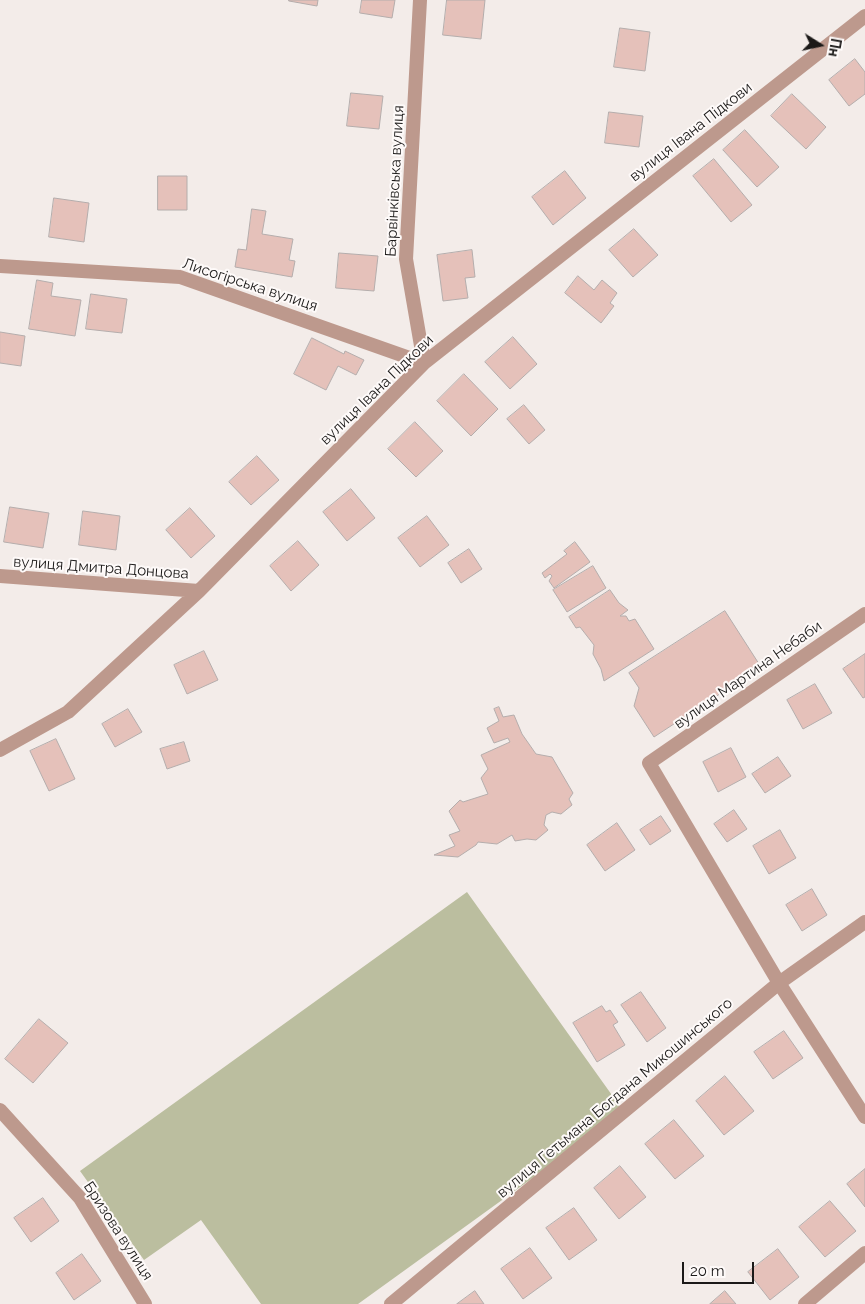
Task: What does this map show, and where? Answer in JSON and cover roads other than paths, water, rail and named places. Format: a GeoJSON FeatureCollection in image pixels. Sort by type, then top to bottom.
{"type":"FeatureCollection","features":[{"type":"Feature","properties":{"kind":"street","name":"Барвінківська вулиця"},"geometry":{"type":"LineString","coordinates":[[420,0],[406,259],[424,363]]}},
{"type":"Feature","properties":{"kind":"street","name":"вулиця Івана Підкови"},"geometry":{"type":"LineString","coordinates":[[0,750],[68,712],[199,591],[424,363],[865,16]]}},
{"type":"Feature","properties":{"kind":"street","name":"Лисогірська вулиця"},"geometry":{"type":"LineString","coordinates":[[0,266],[180,277],[424,363]]}},
{"type":"Feature","properties":{"kind":"street","name":"вулиця Дмитра Донцова"},"geometry":{"type":"LineString","coordinates":[[0,576],[199,591]]}},
{"type":"Feature","properties":{"kind":"street","name":"вулиця Мартина Небаби"},"geometry":{"type":"LineString","coordinates":[[779,983],[649,763],[865,614]]}},
{"type":"Feature","properties":{"kind":"street","name":"вулиця Гетьмана Богдана Микошинського"},"geometry":{"type":"LineString","coordinates":[[391,1304],[779,983],[865,922]]}},
{"type":"Feature","properties":{"kind":"street"},"geometry":{"type":"LineString","coordinates":[[779,983],[865,1117]]}},
{"type":"Feature","properties":{"kind":"street","name":"Бризова вулиця"},"geometry":{"type":"LineString","coordinates":[[2,1117],[80,1198],[145,1304]]}},
{"type":"Feature","properties":{"kind":"street"},"geometry":{"type":"LineString","coordinates":[[805,1304],[865,1253]]}}]}
